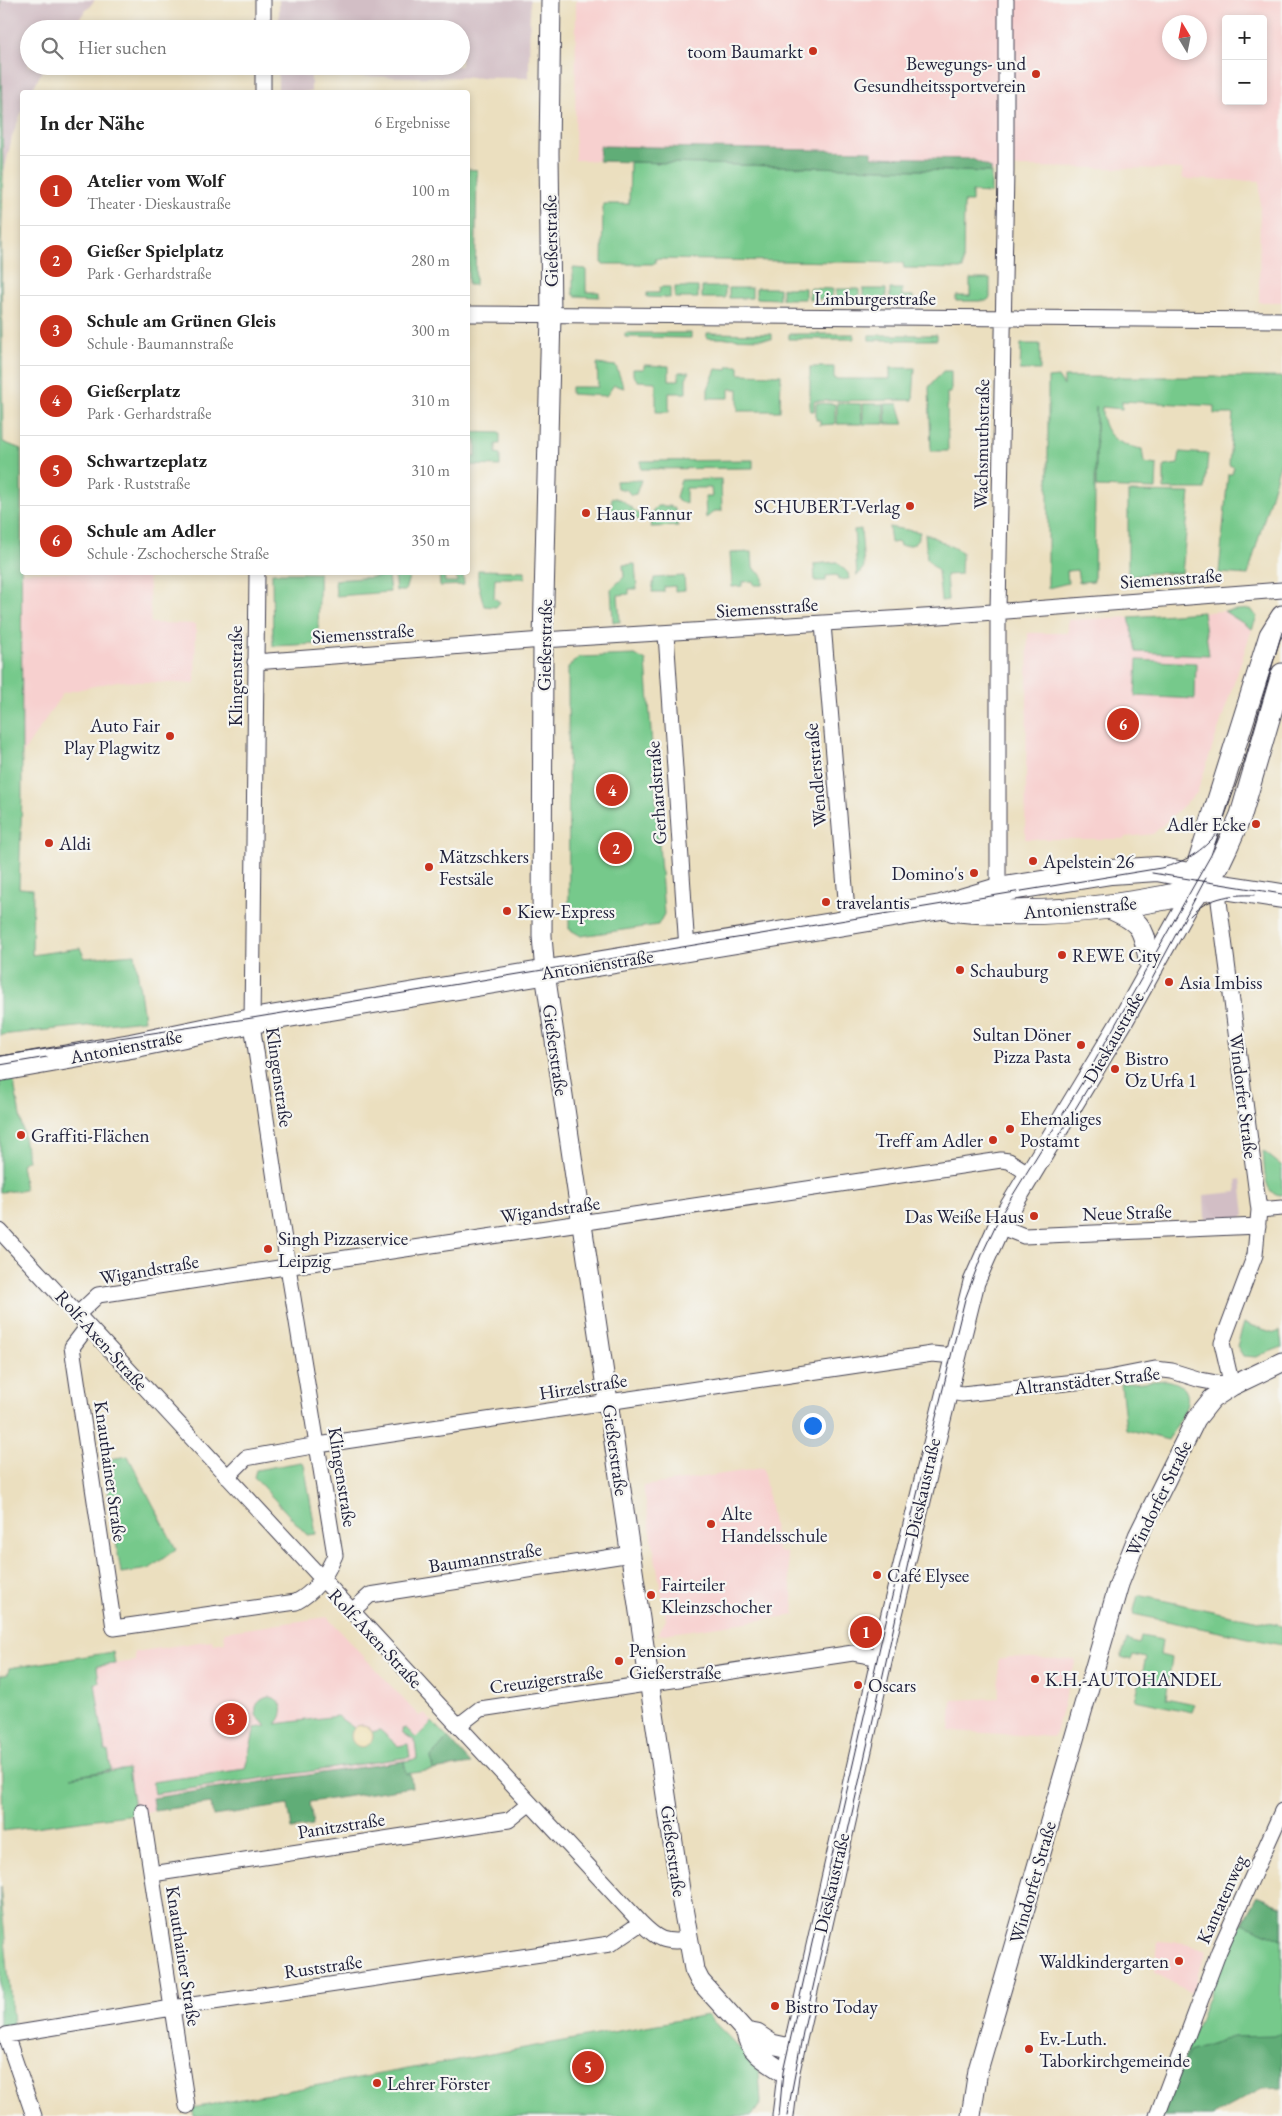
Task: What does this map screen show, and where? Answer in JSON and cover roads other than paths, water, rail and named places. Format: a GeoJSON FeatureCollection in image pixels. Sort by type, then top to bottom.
{"type":"FeatureCollection","features":[{"type":"Feature","properties":{"kind":"main road"},"geometry":{"type":"LineString","coordinates":[[1201,886],[1215,807],[1270,635],[1282,616]]}},
{"type":"Feature","properties":{"kind":"main road"},"geometry":{"type":"LineString","coordinates":[[1201,886],[1240,815],[1282,674]]}},
{"type":"Feature","properties":{"kind":"main road","name":"Antonienstraße"},"geometry":{"type":"LineString","coordinates":[[7,1059],[252,1021],[941,908],[998,890],[1111,872],[1157,869],[1201,886],[1282,896]]}},
{"type":"Feature","properties":{"kind":"main road","name":"Antonienstraße"},"geometry":{"type":"LineString","coordinates":[[941,908],[1025,913],[1107,907],[1146,902],[1201,886]]}},
{"type":"Feature","properties":{"kind":"main road","name":"Dieskaustraße"},"geometry":{"type":"LineString","coordinates":[[783,2116],[788,2074],[882,1658],[945,1391],[974,1282],[999,1226],[1201,886]]}},
{"type":"Feature","properties":{"kind":"main road"},"geometry":{"type":"LineString","coordinates":[[1107,907],[1129,916],[1140,928],[1146,940],[1152,969]]}},
{"type":"Feature","properties":{"kind":"street"},"geometry":{"type":"LineString","coordinates":[[263,0],[263,20]]}},
{"type":"Feature","properties":{"kind":"street","name":"Gießerstraße"},"geometry":{"type":"LineString","coordinates":[[551,0],[551,316],[544,640],[542,936],[545,973],[581,1224],[688,1940]]}},
{"type":"Feature","properties":{"kind":"street","name":"Wachsmuthstraße"},"geometry":{"type":"LineString","coordinates":[[998,890],[998,612],[1006,0]]}},
{"type":"Feature","properties":{"kind":"street"},"geometry":{"type":"LineString","coordinates":[[263,75],[263,90]]}},
{"type":"Feature","properties":{"kind":"street","name":"Limburgerstraße"},"geometry":{"type":"LineString","coordinates":[[470,314],[1282,320]]}},
{"type":"Feature","properties":{"kind":"street","name":"Klingenstraße"},"geometry":{"type":"LineString","coordinates":[[257,575],[252,1021],[288,1267],[335,1555],[322,1579]]}},
{"type":"Feature","properties":{"kind":"street","name":"Siemensstraße"},"geometry":{"type":"LineString","coordinates":[[255,662],[544,640],[666,634],[998,612],[1282,590]]}},
{"type":"Feature","properties":{"kind":"street","name":"Wendlerstraße"},"geometry":{"type":"LineString","coordinates":[[823,624],[848,923]]}},
{"type":"Feature","properties":{"kind":"street","name":"Gerhardstraße"},"geometry":{"type":"LineString","coordinates":[[666,634],[687,949]]}},
{"type":"Feature","properties":{"kind":"street","name":"Windorfer Straße"},"geometry":{"type":"LineString","coordinates":[[971,2116],[978,2070],[1126,1563],[1196,1418],[1212,1399],[1232,1386],[1222,1343],[1254,1255],[1259,1210],[1201,886]]}},
{"type":"Feature","properties":{"kind":"street","name":"Wigandstraße"},"geometry":{"type":"LineString","coordinates":[[78,1314],[98,1295],[1001,1160],[1009,1161],[1030,1174]]}},
{"type":"Feature","properties":{"kind":"street"},"geometry":{"type":"LineString","coordinates":[[1259,1210],[1282,1208]]}},
{"type":"Feature","properties":{"kind":"street","name":"Neue Straße"},"geometry":{"type":"LineString","coordinates":[[999,1226],[1024,1236],[1258,1226]]}},
{"type":"Feature","properties":{"kind":"street","name":"Rolf-Axen-Straße"},"geometry":{"type":"LineString","coordinates":[[0,1231],[655,1938],[671,1942],[688,1940]]}},
{"type":"Feature","properties":{"kind":"street","name":"Knauthainer Straße"},"geometry":{"type":"LineString","coordinates":[[88,1326],[72,1347],[114,1628],[296,1602],[305,1597],[322,1579]]}},
{"type":"Feature","properties":{"kind":"street","name":"Hirzelstraße"},"geometry":{"type":"LineString","coordinates":[[227,1478],[246,1458],[318,1445],[932,1354],[954,1356]]}},
{"type":"Feature","properties":{"kind":"street"},"geometry":{"type":"LineString","coordinates":[[1232,1386],[1282,1362]]}},
{"type":"Feature","properties":{"kind":"street","name":"Altranstädter Straße"},"geometry":{"type":"LineString","coordinates":[[945,1391],[962,1394],[1067,1381],[1104,1379],[1155,1370],[1172,1371],[1201,1380],[1232,1386]]}},
{"type":"Feature","properties":{"kind":"street","name":"Baumannstraße"},"geometry":{"type":"LineString","coordinates":[[352,1611],[370,1595],[631,1554]]}},
{"type":"Feature","properties":{"kind":"street","name":"Creuzigerstraße"},"geometry":{"type":"LineString","coordinates":[[458,1726],[480,1709],[853,1653],[882,1658]]}},
{"type":"Feature","properties":{"kind":"street","name":"Panitzstraße"},"geometry":{"type":"LineString","coordinates":[[152,1874],[510,1820],[530,1803]]}},
{"type":"Feature","properties":{"kind":"street","name":"Kantatenweg"},"geometry":{"type":"LineString","coordinates":[[1157,2116],[1219,1951],[1282,1811]]}},
{"type":"Feature","properties":{"kind":"street","name":"Knauthainer Straße"},"geometry":{"type":"LineString","coordinates":[[142,1812],[187,2106]]}},
{"type":"Feature","properties":{"kind":"street","name":"Ruststraße"},"geometry":{"type":"LineString","coordinates":[[34,2116],[6,2036],[172,2008],[610,1944],[641,1923]]}},
{"type":"Feature","properties":{"kind":"street"},"geometry":{"type":"LineString","coordinates":[[688,1940],[694,1970],[700,1981],[746,2032],[748,2041],[757,2054],[788,2074]]}},
{"type":"Feature","properties":{"kind":"street"},"geometry":{"type":"LineString","coordinates":[[746,2032],[757,2034],[772,2044],[794,2049]]}},
{"type":"Feature","properties":{"kind":"street"},"geometry":{"type":"LineString","coordinates":[[961,2116],[971,2116]]}},
{"type":"Feature","properties":{"kind":"tram line"},"geometry":{"type":"LineString","coordinates":[[779,2116],[783,2072],[817,1921],[884,1629],[965,1299],[983,1252],[1000,1216],[1088,1073],[1211,855],[1244,762],[1282,632]]}},
{"type":"Feature","properties":{"kind":"tram line"},"geometry":{"type":"LineString","coordinates":[[0,1056],[252,1018],[1161,868],[1178,863],[1199,851],[1218,832]]}},
{"type":"Feature","properties":{"kind":"tram line"},"geometry":{"type":"LineString","coordinates":[[1152,873],[1282,894]]}},
{"type":"Feature","properties":{"kind":"tram line"},"geometry":{"type":"LineString","coordinates":[[1056,1141],[1143,996],[1206,878]]}},
{"type":"Feature","properties":{"kind":"tram line"},"geometry":{"type":"LineString","coordinates":[[1190,916],[1203,905],[1219,898],[1236,895],[1254,895]]}},
{"type":"Feature","properties":{"kind":"tram line"},"geometry":{"type":"LineString","coordinates":[[0,1065],[47,1057]]}},
{"type":"Feature","properties":{"kind":"tram line"},"geometry":{"type":"LineString","coordinates":[[787,2116],[803,2032],[917,1523]]}},
{"type":"Feature","properties":{"kind":"place","name":"toom Baumarkt"},"geometry":{"type":"Point","coordinates":[813,51]}},
{"type":"Feature","properties":{"kind":"place","name":"Bewegungs- und Gesundheitssportverein"},"geometry":{"type":"Point","coordinates":[1036,74]}},
{"type":"Feature","properties":{"kind":"place","name":"SCHUBERT-Verlag"},"geometry":{"type":"Point","coordinates":[910,506]}},
{"type":"Feature","properties":{"kind":"place","name":"Haus Fannur"},"geometry":{"type":"Point","coordinates":[586,513]}},
{"type":"Feature","properties":{"kind":"place","name":"Schule am Adler"},"geometry":{"type":"Point","coordinates":[1123,724]}},
{"type":"Feature","properties":{"kind":"place","name":"Auto Fair Play Plagwitz"},"geometry":{"type":"Point","coordinates":[170,736]}},
{"type":"Feature","properties":{"kind":"place","name":"Gießerplatz"},"geometry":{"type":"Point","coordinates":[612,790]}},
{"type":"Feature","properties":{"kind":"place","name":"Adler Ecke"},"geometry":{"type":"Point","coordinates":[1256,824]}},
{"type":"Feature","properties":{"kind":"place","name":"Aldi"},"geometry":{"type":"Point","coordinates":[49,843]}},
{"type":"Feature","properties":{"kind":"place","name":"Gießer Spielplatz"},"geometry":{"type":"Point","coordinates":[616,848]}},
{"type":"Feature","properties":{"kind":"place","name":"Apelstein 26"},"geometry":{"type":"Point","coordinates":[1033,861]}},
{"type":"Feature","properties":{"kind":"place","name":"Mätzschkers Festsäle"},"geometry":{"type":"Point","coordinates":[429,867]}},
{"type":"Feature","properties":{"kind":"place","name":"Domino's"},"geometry":{"type":"Point","coordinates":[974,873]}},
{"type":"Feature","properties":{"kind":"place","name":"travelantis"},"geometry":{"type":"Point","coordinates":[826,902]}},
{"type":"Feature","properties":{"kind":"place","name":"Kiew-Express"},"geometry":{"type":"Point","coordinates":[507,911]}},
{"type":"Feature","properties":{"kind":"place","name":"REWE City"},"geometry":{"type":"Point","coordinates":[1062,955]}},
{"type":"Feature","properties":{"kind":"place","name":"Schauburg"},"geometry":{"type":"Point","coordinates":[960,970]}},
{"type":"Feature","properties":{"kind":"place","name":"Asia Imbiss"},"geometry":{"type":"Point","coordinates":[1169,982]}},
{"type":"Feature","properties":{"kind":"place","name":"Sultan Döner Pizza Pasta"},"geometry":{"type":"Point","coordinates":[1081,1045]}},
{"type":"Feature","properties":{"kind":"place","name":"Bistro Öz Urfa 1"},"geometry":{"type":"Point","coordinates":[1115,1069]}},
{"type":"Feature","properties":{"kind":"place","name":"Ehemaliges Postamt"},"geometry":{"type":"Point","coordinates":[1010,1129]}},
{"type":"Feature","properties":{"kind":"place","name":"Graffiti-Flächen"},"geometry":{"type":"Point","coordinates":[21,1135]}},
{"type":"Feature","properties":{"kind":"place","name":"Treff am Adler"},"geometry":{"type":"Point","coordinates":[993,1140]}},
{"type":"Feature","properties":{"kind":"place","name":"Das Weiße Haus"},"geometry":{"type":"Point","coordinates":[1034,1216]}},
{"type":"Feature","properties":{"kind":"place","name":"Singh Pizzaservice Leipzig"},"geometry":{"type":"Point","coordinates":[268,1249]}},
{"type":"Feature","properties":{"kind":"place","name":"Alte Handelsschule"},"geometry":{"type":"Point","coordinates":[711,1524]}},
{"type":"Feature","properties":{"kind":"place","name":"Café Elysee"},"geometry":{"type":"Point","coordinates":[877,1575]}},
{"type":"Feature","properties":{"kind":"place","name":"Fairteiler Kleinzschocher"},"geometry":{"type":"Point","coordinates":[651,1595]}},
{"type":"Feature","properties":{"kind":"place","name":"Atelier vom Wolf"},"geometry":{"type":"Point","coordinates":[866,1632]}},
{"type":"Feature","properties":{"kind":"place","name":"Pension Gießerstraße"},"geometry":{"type":"Point","coordinates":[619,1661]}},
{"type":"Feature","properties":{"kind":"place","name":"K.H.-AUTOHANDEL"},"geometry":{"type":"Point","coordinates":[1035,1679]}},
{"type":"Feature","properties":{"kind":"place","name":"Oscars"},"geometry":{"type":"Point","coordinates":[858,1685]}},
{"type":"Feature","properties":{"kind":"place","name":"Schule am Grünen Gleis"},"geometry":{"type":"Point","coordinates":[231,1719]}},
{"type":"Feature","properties":{"kind":"place","name":"Waldkindergarten"},"geometry":{"type":"Point","coordinates":[1179,1961]}},
{"type":"Feature","properties":{"kind":"place","name":"Bistro Today"},"geometry":{"type":"Point","coordinates":[775,2006]}},
{"type":"Feature","properties":{"kind":"place","name":"Ev.-Luth. Taborkirchgemeinde"},"geometry":{"type":"Point","coordinates":[1029,2049]}},
{"type":"Feature","properties":{"kind":"place","name":"Schwartzeplatz"},"geometry":{"type":"Point","coordinates":[588,2067]}},
{"type":"Feature","properties":{"kind":"place","name":"Lehrer Förster"},"geometry":{"type":"Point","coordinates":[377,2083]}}]}
